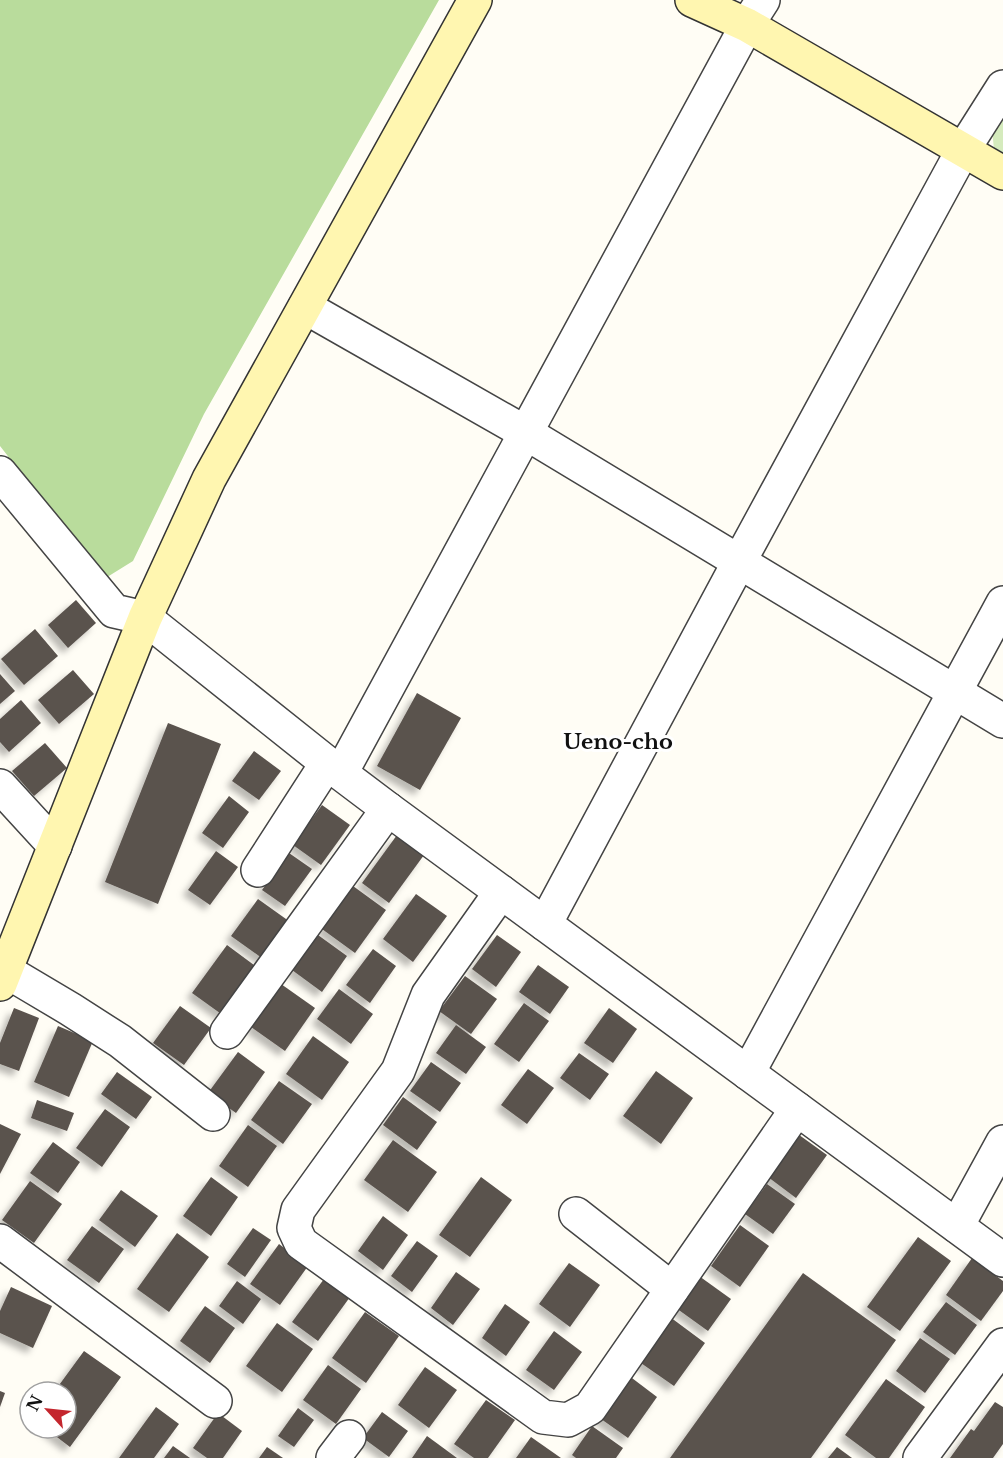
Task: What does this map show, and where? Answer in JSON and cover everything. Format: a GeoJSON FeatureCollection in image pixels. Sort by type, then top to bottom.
{"type":"FeatureCollection","features":[{"type":"Feature","properties":{"kind":"street"},"geometry":{"type":"LineString","coordinates":[[213,1114],[120,1041],[70,1009],[3,978],[145,618],[209,479],[475,0]]}},
{"type":"Feature","properties":{"kind":"street"},"geometry":{"type":"LineString","coordinates":[[692,0],[755,13],[963,150],[1003,173]]}},
{"type":"Feature","properties":{"kind":"street"},"geometry":{"type":"LineString","coordinates":[[258,870],[334,768],[526,433],[755,13]]}},
{"type":"Feature","properties":{"kind":"street"},"geometry":{"type":"LineString","coordinates":[[545,924],[963,150],[1003,87]]}},
{"type":"Feature","properties":{"kind":"street"},"geometry":{"type":"LineString","coordinates":[[305,308],[526,433],[1003,720]]}},
{"type":"Feature","properties":{"kind":"street"},"geometry":{"type":"LineString","coordinates":[[0,473],[114,611],[145,618],[388,810],[1003,1260]]}},
{"type":"Feature","properties":{"kind":"street"},"geometry":{"type":"LineString","coordinates":[[748,1073],[1003,603]]}},
{"type":"Feature","properties":{"kind":"street"},"geometry":{"type":"LineString","coordinates":[[0,786],[55,846]]}},
{"type":"Feature","properties":{"kind":"street"},"geometry":{"type":"LineString","coordinates":[[227,1032],[388,810]]}},
{"type":"Feature","properties":{"kind":"street"},"geometry":{"type":"LineString","coordinates":[[501,892],[428,995],[398,1071],[298,1210],[294,1228],[301,1243],[543,1417],[568,1420],[590,1408],[797,1108]]}},
{"type":"Feature","properties":{"kind":"street"},"geometry":{"type":"LineString","coordinates":[[957,1226],[1003,1142]]}},
{"type":"Feature","properties":{"kind":"street"},"geometry":{"type":"LineString","coordinates":[[576,1214],[672,1289]]}},
{"type":"Feature","properties":{"kind":"street"},"geometry":{"type":"LineString","coordinates":[[0,1241],[215,1401]]}},
{"type":"Feature","properties":{"kind":"street"},"geometry":{"type":"LineString","coordinates":[[920,1458],[1003,1345]]}},
{"type":"Feature","properties":{"kind":"green space"},"geometry":{"type":"Polygon","coordinates":[[[0,0],[439,0],[204,414],[133,561],[104,579],[0,446],[0,0]]]}},
{"type":"Feature","properties":{"kind":"green space"},"geometry":{"type":"Polygon","coordinates":[[[1003,111],[1003,156],[994,150],[992,128],[1003,111]]]}},
{"type":"Feature","properties":{"kind":"building"},"geometry":{"type":"Polygon","coordinates":[[[76,600],[96,623],[68,648],[48,625],[76,600]]]}},
{"type":"Feature","properties":{"kind":"building"},"geometry":{"type":"Polygon","coordinates":[[[35,629],[58,656],[24,685],[1,659],[35,629]]]}},
{"type":"Feature","properties":{"kind":"building"},"geometry":{"type":"Polygon","coordinates":[[[73,670],[94,694],[59,724],[38,700],[73,670]]]}},
{"type":"Feature","properties":{"kind":"building"},"geometry":{"type":"Polygon","coordinates":[[[0,674],[15,691],[0,704],[0,674]]]}},
{"type":"Feature","properties":{"kind":"building"},"geometry":{"type":"Polygon","coordinates":[[[417,693],[461,718],[420,790],[377,766],[417,693]]]}},
{"type":"Feature","properties":{"kind":"building"},"geometry":{"type":"Polygon","coordinates":[[[21,700],[41,723],[9,752],[0,742],[0,719],[21,700]]]}},
{"type":"Feature","properties":{"kind":"building"},"geometry":{"type":"Polygon","coordinates":[[[168,723],[221,744],[158,904],[105,882],[168,723]]]}},
{"type":"Feature","properties":{"kind":"building"},"geometry":{"type":"Polygon","coordinates":[[[45,743],[67,768],[34,796],[12,771],[45,743]]]}},
{"type":"Feature","properties":{"kind":"building"},"geometry":{"type":"Polygon","coordinates":[[[254,751],[281,771],[259,800],[232,781],[254,751]]]}},
{"type":"Feature","properties":{"kind":"building"},"geometry":{"type":"Polygon","coordinates":[[[229,796],[249,812],[223,848],[202,833],[229,796]]]}},
{"type":"Feature","properties":{"kind":"building"},"geometry":{"type":"Polygon","coordinates":[[[322,805],[350,825],[321,865],[293,845],[322,805]]]}},
{"type":"Feature","properties":{"kind":"building"},"geometry":{"type":"Polygon","coordinates":[[[397,835],[424,855],[389,903],[362,883],[397,835]]]}},
{"type":"Feature","properties":{"kind":"building"},"geometry":{"type":"Polygon","coordinates":[[[216,851],[238,867],[210,905],[188,890],[216,851]]]}},
{"type":"Feature","properties":{"kind":"building"},"geometry":{"type":"Polygon","coordinates":[[[289,853],[312,869],[285,906],[262,890],[289,853]]]}},
{"type":"Feature","properties":{"kind":"building"},"geometry":{"type":"Polygon","coordinates":[[[353,886],[386,910],[355,953],[322,929],[353,886]]]}},
{"type":"Feature","properties":{"kind":"building"},"geometry":{"type":"Polygon","coordinates":[[[416,894],[447,916],[413,962],[383,939],[416,894]]]}},
{"type":"Feature","properties":{"kind":"building"},"geometry":{"type":"Polygon","coordinates":[[[258,899],[293,924],[266,961],[231,936],[258,899]]]}},
{"type":"Feature","properties":{"kind":"building"},"geometry":{"type":"Polygon","coordinates":[[[318,935],[347,956],[322,992],[292,970],[318,935]]]}},
{"type":"Feature","properties":{"kind":"building"},"geometry":{"type":"Polygon","coordinates":[[[497,935],[521,952],[496,987],[472,969],[497,935]]]}},
{"type":"Feature","properties":{"kind":"building"},"geometry":{"type":"Polygon","coordinates":[[[227,945],[258,968],[224,1016],[192,993],[227,945]]]}},
{"type":"Feature","properties":{"kind":"building"},"geometry":{"type":"Polygon","coordinates":[[[373,949],[396,966],[370,1003],[346,985],[373,949]]]}},
{"type":"Feature","properties":{"kind":"building"},"geometry":{"type":"Polygon","coordinates":[[[538,965],[569,987],[550,1014],[519,992],[538,965]]]}},
{"type":"Feature","properties":{"kind":"building"},"geometry":{"type":"Polygon","coordinates":[[[465,976],[497,999],[471,1034],[439,1011],[465,976]]]}},
{"type":"Feature","properties":{"kind":"building"},"geometry":{"type":"Polygon","coordinates":[[[281,984],[315,1008],[285,1051],[251,1027],[281,984]]]}},
{"type":"Feature","properties":{"kind":"building"},"geometry":{"type":"Polygon","coordinates":[[[339,989],[373,1014],[351,1044],[317,1019],[339,989]]]}},
{"type":"Feature","properties":{"kind":"building"},"geometry":{"type":"Polygon","coordinates":[[[524,1003],[549,1021],[519,1062],[494,1044],[524,1003]]]}},
{"type":"Feature","properties":{"kind":"building"},"geometry":{"type":"Polygon","coordinates":[[[180,1006],[211,1028],[184,1065],[153,1043],[180,1006]]]}},
{"type":"Feature","properties":{"kind":"building"},"geometry":{"type":"Polygon","coordinates":[[[14,1008],[39,1018],[19,1071],[0,1064],[0,1043],[14,1008]]]}},
{"type":"Feature","properties":{"kind":"building"},"geometry":{"type":"Polygon","coordinates":[[[609,1008],[637,1029],[613,1063],[584,1043],[609,1008]]]}},
{"type":"Feature","properties":{"kind":"building"},"geometry":{"type":"Polygon","coordinates":[[[456,1025],[486,1047],[466,1074],[436,1053],[456,1025]]]}},
{"type":"Feature","properties":{"kind":"building"},"geometry":{"type":"Polygon","coordinates":[[[58,1026],[93,1041],[69,1097],[34,1082],[58,1026]]]}},
{"type":"Feature","properties":{"kind":"building"},"geometry":{"type":"Polygon","coordinates":[[[313,1036],[349,1062],[322,1100],[286,1074],[313,1036]]]}},
{"type":"Feature","properties":{"kind":"building"},"geometry":{"type":"Polygon","coordinates":[[[238,1052],[265,1072],[236,1113],[208,1093],[238,1052]]]}},
{"type":"Feature","properties":{"kind":"building"},"geometry":{"type":"Polygon","coordinates":[[[579,1053],[609,1074],[590,1100],[560,1078],[579,1053]]]}},
{"type":"Feature","properties":{"kind":"building"},"geometry":{"type":"Polygon","coordinates":[[[431,1062],[461,1083],[440,1112],[410,1091],[431,1062]]]}},
{"type":"Feature","properties":{"kind":"building"},"geometry":{"type":"Polygon","coordinates":[[[528,1069],[554,1088],[527,1124],[501,1105],[528,1069]]]}},
{"type":"Feature","properties":{"kind":"building"},"geometry":{"type":"Polygon","coordinates":[[[656,1071],[693,1098],[661,1144],[623,1116],[656,1071]]]}},
{"type":"Feature","properties":{"kind":"building"},"geometry":{"type":"Polygon","coordinates":[[[117,1072],[152,1097],[136,1119],[101,1094],[117,1072]]]}},
{"type":"Feature","properties":{"kind":"building"},"geometry":{"type":"Polygon","coordinates":[[[279,1081],[312,1104],[283,1144],[251,1120],[279,1081]]]}},
{"type":"Feature","properties":{"kind":"building"},"geometry":{"type":"Polygon","coordinates":[[[403,1097],[437,1122],[417,1150],[383,1125],[403,1097]]]}},
{"type":"Feature","properties":{"kind":"building"},"geometry":{"type":"Polygon","coordinates":[[[37,1100],[74,1113],[67,1131],[31,1118],[37,1100]]]}},
{"type":"Feature","properties":{"kind":"building"},"geometry":{"type":"Polygon","coordinates":[[[105,1109],[130,1127],[102,1167],[76,1148],[105,1109]]]}},
{"type":"Feature","properties":{"kind":"building"},"geometry":{"type":"Polygon","coordinates":[[[0,1124],[21,1134],[0,1174],[0,1124]]]}},
{"type":"Feature","properties":{"kind":"building"},"geometry":{"type":"Polygon","coordinates":[[[248,1125],[277,1146],[248,1187],[219,1166],[248,1125]]]}},
{"type":"Feature","properties":{"kind":"building"},"geometry":{"type":"Polygon","coordinates":[[[795,1132],[827,1155],[796,1198],[764,1174],[795,1132]]]}},
{"type":"Feature","properties":{"kind":"building"},"geometry":{"type":"Polygon","coordinates":[[[393,1140],[437,1172],[408,1212],[364,1180],[393,1140]]]}},
{"type":"Feature","properties":{"kind":"building"},"geometry":{"type":"Polygon","coordinates":[[[53,1142],[80,1162],[58,1193],[30,1173],[53,1142]]]}},
{"type":"Feature","properties":{"kind":"building"},"geometry":{"type":"Polygon","coordinates":[[[211,1177],[238,1197],[211,1236],[183,1216],[211,1177]]]}},
{"type":"Feature","properties":{"kind":"building"},"geometry":{"type":"Polygon","coordinates":[[[481,1177],[512,1200],[470,1257],[439,1235],[481,1177]]]}},
{"type":"Feature","properties":{"kind":"building"},"geometry":{"type":"Polygon","coordinates":[[[30,1181],[62,1204],[34,1243],[2,1220],[30,1181]]]}},
{"type":"Feature","properties":{"kind":"building"},"geometry":{"type":"Polygon","coordinates":[[[767,1184],[795,1204],[773,1234],[745,1214],[767,1184]]]}},
{"type":"Feature","properties":{"kind":"building"},"geometry":{"type":"Polygon","coordinates":[[[121,1190],[158,1216],[135,1247],[99,1220],[121,1190]]]}},
{"type":"Feature","properties":{"kind":"building"},"geometry":{"type":"Polygon","coordinates":[[[383,1216],[408,1235],[383,1270],[358,1251],[383,1216]]]}},
{"type":"Feature","properties":{"kind":"building"},"geometry":{"type":"Polygon","coordinates":[[[740,1225],[769,1246],[740,1287],[711,1266],[740,1225]]]}},
{"type":"Feature","properties":{"kind":"building"},"geometry":{"type":"Polygon","coordinates":[[[92,1226],[124,1249],[99,1283],[67,1260],[92,1226]]]}},
{"type":"Feature","properties":{"kind":"building"},"geometry":{"type":"Polygon","coordinates":[[[253,1228],[271,1240],[245,1277],[227,1264],[253,1228]]]}},
{"type":"Feature","properties":{"kind":"building"},"geometry":{"type":"Polygon","coordinates":[[[177,1233],[209,1257],[169,1312],[137,1289],[177,1233]]]}},
{"type":"Feature","properties":{"kind":"building"},"geometry":{"type":"Polygon","coordinates":[[[918,1237],[951,1261],[900,1331],[867,1307],[918,1237]]]}},
{"type":"Feature","properties":{"kind":"building"},"geometry":{"type":"Polygon","coordinates":[[[417,1241],[438,1256],[412,1292],[391,1276],[417,1241]]]}},
{"type":"Feature","properties":{"kind":"building"},"geometry":{"type":"Polygon","coordinates":[[[279,1244],[308,1266],[280,1305],[250,1284],[279,1244]]]}},
{"type":"Feature","properties":{"kind":"building"},"geometry":{"type":"Polygon","coordinates":[[[972,1258],[1003,1281],[1003,1291],[981,1321],[946,1295],[972,1258]]]}},
{"type":"Feature","properties":{"kind":"building"},"geometry":{"type":"Polygon","coordinates":[[[569,1263],[600,1285],[570,1327],[539,1304],[569,1263]]]}},
{"type":"Feature","properties":{"kind":"building"},"geometry":{"type":"Polygon","coordinates":[[[456,1272],[480,1289],[453,1325],[431,1308],[456,1272]]]}},
{"type":"Feature","properties":{"kind":"building"},"geometry":{"type":"Polygon","coordinates":[[[803,1273],[896,1340],[811,1458],[670,1458],[803,1273]]]}},
{"type":"Feature","properties":{"kind":"building"},"geometry":{"type":"Polygon","coordinates":[[[699,1276],[731,1299],[708,1331],[676,1308],[699,1276]]]}},
{"type":"Feature","properties":{"kind":"building"},"geometry":{"type":"Polygon","coordinates":[[[324,1279],[350,1297],[318,1341],[292,1322],[324,1279]]]}},
{"type":"Feature","properties":{"kind":"building"},"geometry":{"type":"Polygon","coordinates":[[[237,1281],[261,1299],[243,1324],[219,1306],[237,1281]]]}},
{"type":"Feature","properties":{"kind":"building"},"geometry":{"type":"Polygon","coordinates":[[[11,1287],[52,1306],[33,1348],[0,1333],[0,1311],[11,1287]]]}},
{"type":"Feature","properties":{"kind":"building"},"geometry":{"type":"Polygon","coordinates":[[[946,1302],[977,1325],[955,1355],[923,1332],[946,1302]]]}},
{"type":"Feature","properties":{"kind":"building"},"geometry":{"type":"Polygon","coordinates":[[[505,1304],[530,1322],[506,1356],[482,1338],[505,1304]]]}},
{"type":"Feature","properties":{"kind":"building"},"geometry":{"type":"Polygon","coordinates":[[[205,1306],[235,1328],[210,1363],[180,1341],[205,1306]]]}},
{"type":"Feature","properties":{"kind":"building"},"geometry":{"type":"Polygon","coordinates":[[[365,1312],[399,1336],[366,1383],[332,1358],[365,1312]]]}},
{"type":"Feature","properties":{"kind":"building"},"geometry":{"type":"Polygon","coordinates":[[[670,1317],[705,1343],[674,1386],[638,1361],[670,1317]]]}},
{"type":"Feature","properties":{"kind":"building"},"geometry":{"type":"Polygon","coordinates":[[[277,1323],[313,1349],[282,1392],[246,1366],[277,1323]]]}},
{"type":"Feature","properties":{"kind":"building"},"geometry":{"type":"Polygon","coordinates":[[[554,1331],[582,1352],[554,1390],[526,1370],[554,1331]]]}},
{"type":"Feature","properties":{"kind":"building"},"geometry":{"type":"Polygon","coordinates":[[[920,1338],[950,1359],[925,1393],[896,1371],[920,1338]]]}},
{"type":"Feature","properties":{"kind":"building"},"geometry":{"type":"Polygon","coordinates":[[[84,1351],[121,1377],[78,1436],[78,1380],[63,1380],[84,1351]]]}},
{"type":"Feature","properties":{"kind":"building"},"geometry":{"type":"Polygon","coordinates":[[[328,1365],[361,1389],[336,1424],[303,1400],[328,1365]]]}},
{"type":"Feature","properties":{"kind":"building"},"geometry":{"type":"Polygon","coordinates":[[[425,1367],[457,1390],[429,1428],[398,1405],[425,1367]]]}},
{"type":"Feature","properties":{"kind":"building"},"geometry":{"type":"Polygon","coordinates":[[[624,1372],[657,1397],[628,1438],[594,1414],[624,1372]]]}},
{"type":"Feature","properties":{"kind":"building"},"geometry":{"type":"Polygon","coordinates":[[[886,1379],[925,1407],[889,1458],[876,1458],[845,1435],[886,1379]]]}},
{"type":"Feature","properties":{"kind":"building"},"geometry":{"type":"Polygon","coordinates":[[[0,1391],[5,1393],[0,1407],[0,1391]]]}},
{"type":"Feature","properties":{"kind":"building"},"geometry":{"type":"Polygon","coordinates":[[[486,1400],[515,1420],[488,1458],[474,1458],[454,1444],[486,1400]]]}},
{"type":"Feature","properties":{"kind":"building"},"geometry":{"type":"Polygon","coordinates":[[[995,1402],[1003,1407],[1003,1444],[993,1458],[950,1458],[971,1429],[974,1431],[995,1402]]]}},
{"type":"Feature","properties":{"kind":"building"},"geometry":{"type":"Polygon","coordinates":[[[156,1407],[179,1424],[154,1458],[119,1458],[156,1407]]]}},
{"type":"Feature","properties":{"kind":"building"},"geometry":{"type":"Polygon","coordinates":[[[298,1408],[314,1420],[294,1447],[278,1436],[298,1408]]]}},
{"type":"Feature","properties":{"kind":"building"},"geometry":{"type":"Polygon","coordinates":[[[382,1412],[408,1431],[389,1457],[363,1438],[382,1412]]]}},
{"type":"Feature","properties":{"kind":"building"},"geometry":{"type":"Polygon","coordinates":[[[218,1413],[242,1431],[223,1458],[207,1458],[193,1448],[218,1413]]]}},
{"type":"Feature","properties":{"kind":"building"},"geometry":{"type":"Polygon","coordinates":[[[592,1426],[623,1448],[616,1458],[576,1458],[572,1455],[592,1426]]]}},
{"type":"Feature","properties":{"kind":"building"},"geometry":{"type":"Polygon","coordinates":[[[427,1436],[457,1458],[412,1458],[427,1436]]]}},
{"type":"Feature","properties":{"kind":"building"},"geometry":{"type":"Polygon","coordinates":[[[531,1437],[561,1458],[516,1458],[531,1437]]]}},
{"type":"Feature","properties":{"kind":"building"},"geometry":{"type":"Polygon","coordinates":[[[61,1440],[75,1440],[70,1447],[61,1440]]]}},
{"type":"Feature","properties":{"kind":"building"},"geometry":{"type":"Polygon","coordinates":[[[173,1446],[190,1458],[164,1458],[173,1446]]]}},
{"type":"Feature","properties":{"kind":"building"},"geometry":{"type":"Polygon","coordinates":[[[267,1447],[283,1458],[259,1458],[267,1447]]]}},
{"type":"Feature","properties":{"kind":"building"},"geometry":{"type":"Polygon","coordinates":[[[837,1447],[852,1458],[828,1458],[837,1447]]]}},
{"type":"Feature","properties":{"kind":"district","name":"Ueno-cho"},"geometry":{"type":"Point","coordinates":[618,742]}}]}
